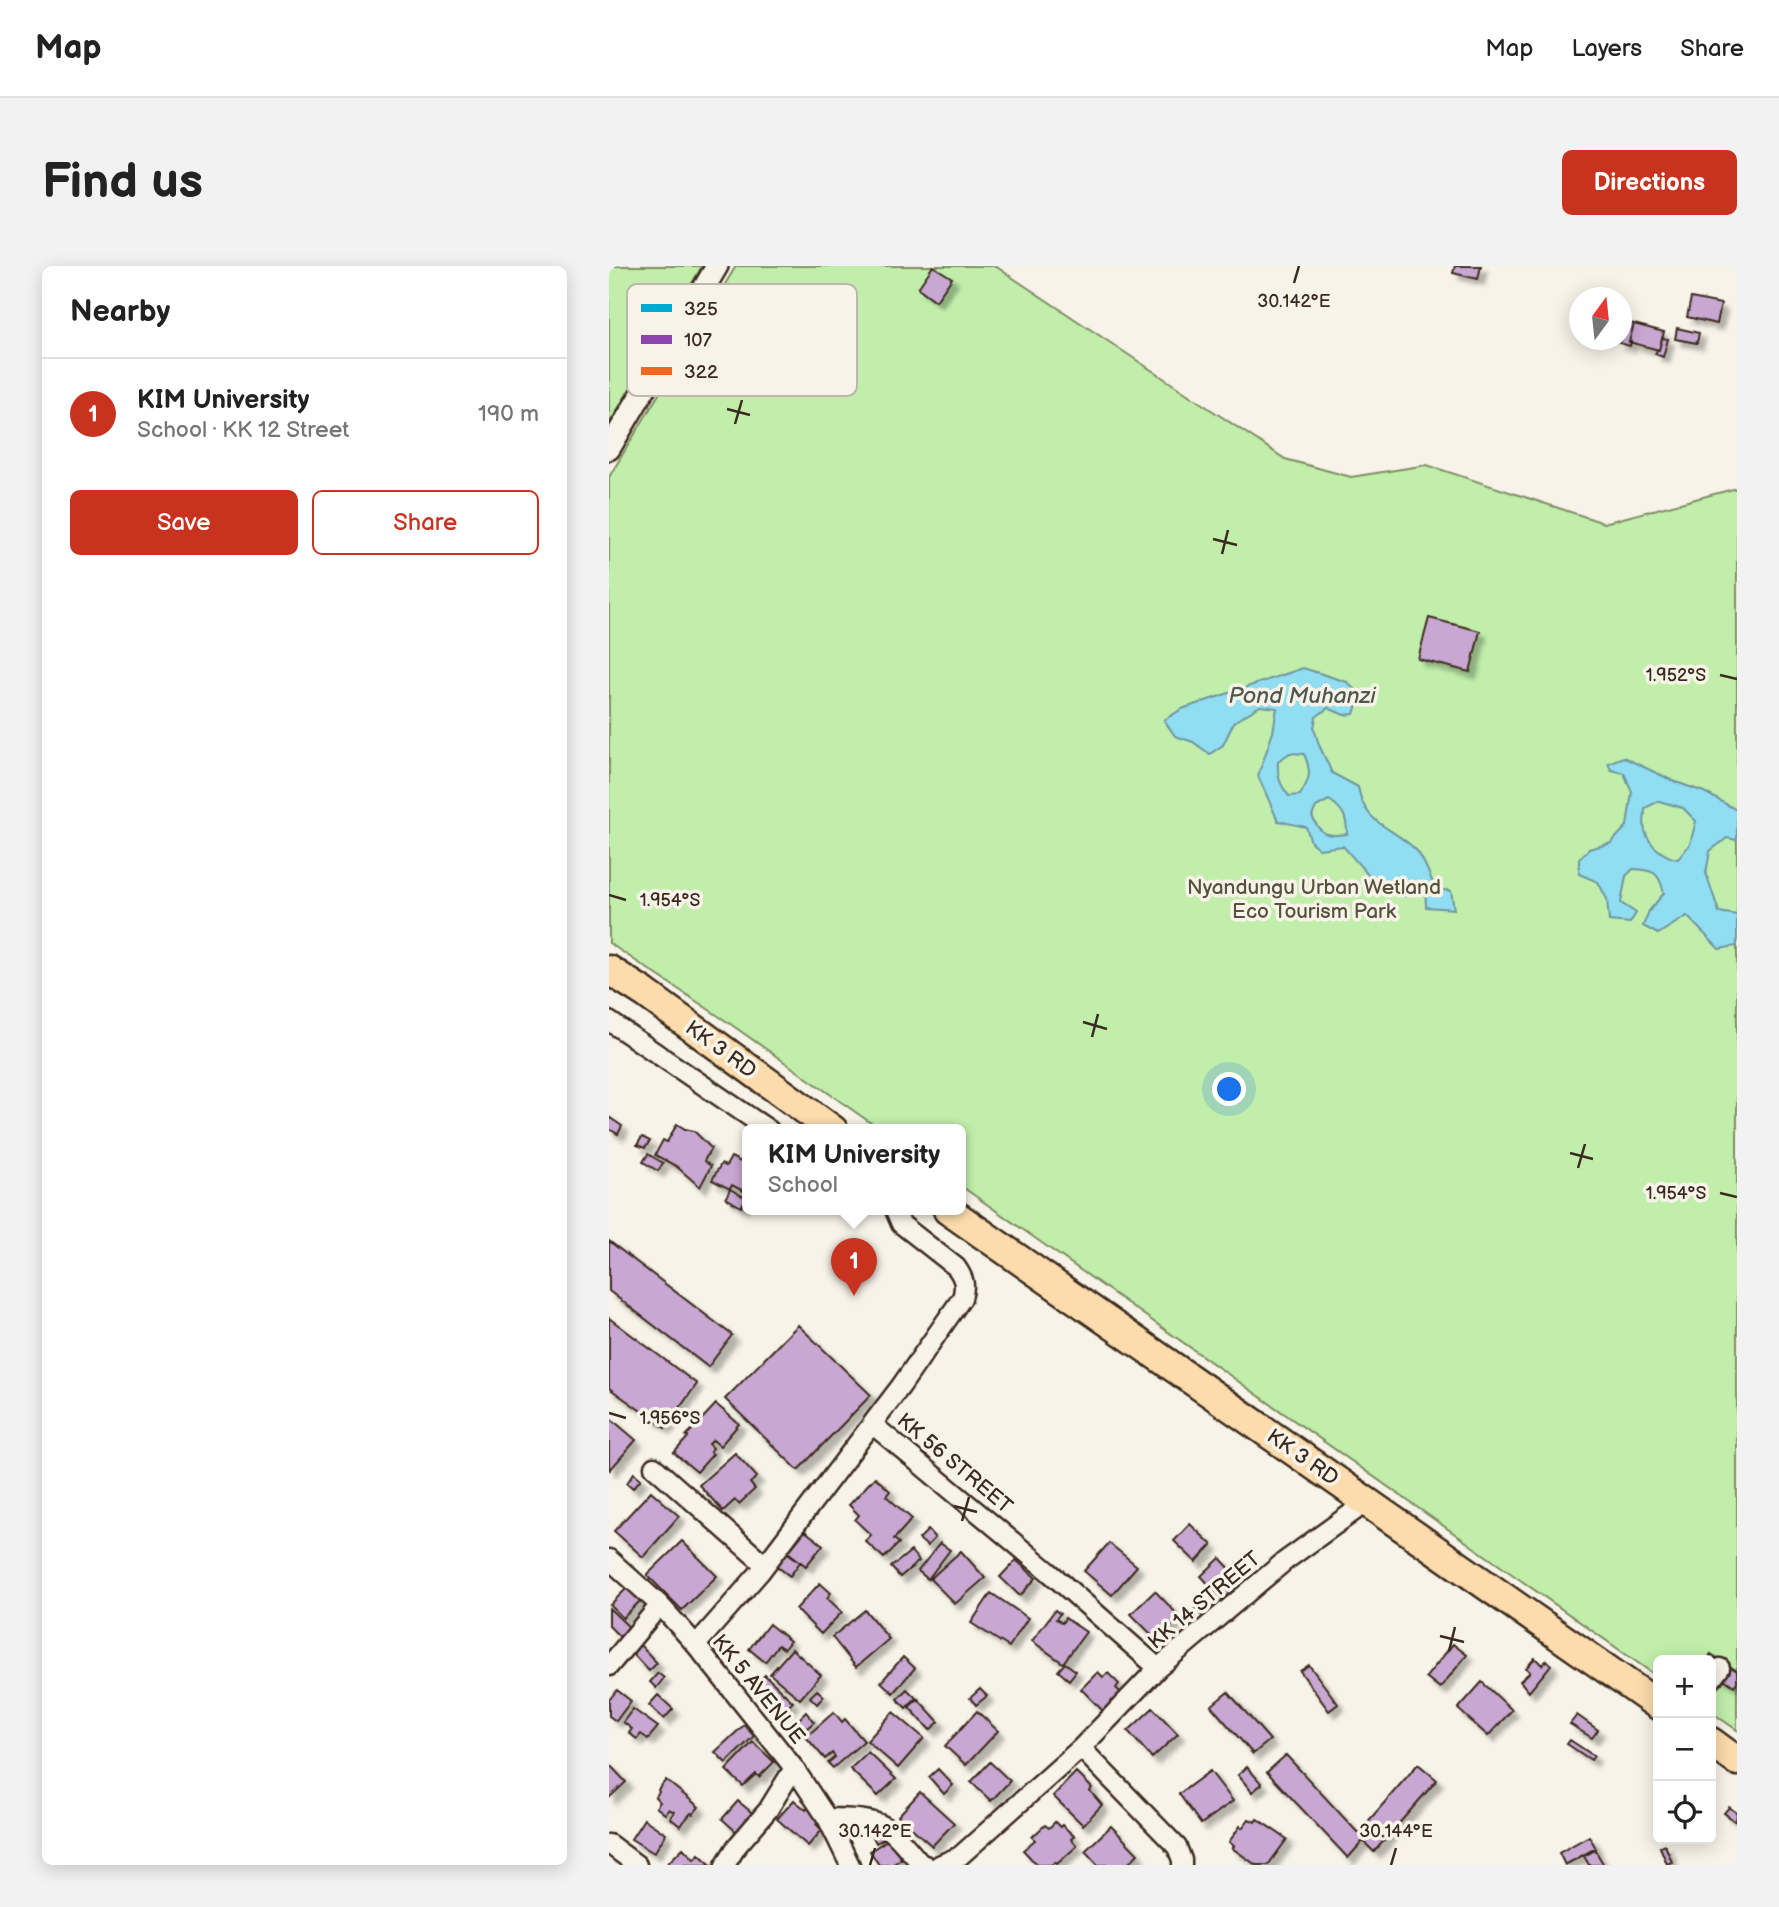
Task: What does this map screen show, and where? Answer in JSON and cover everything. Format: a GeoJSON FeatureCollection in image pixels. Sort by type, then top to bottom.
{"type":"FeatureCollection","features":[{"type":"Feature","properties":{"kind":"highway","name":"KK 3 RD"},"geometry":{"type":"LineString","coordinates":[[609,970],[645,993],[824,1124]]}},
{"type":"Feature","properties":{"kind":"highway","name":"KK 3 RD"},"geometry":{"type":"LineString","coordinates":[[955,1215],[1653,1702]]}},
{"type":"Feature","properties":{"kind":"highway"},"geometry":{"type":"LineString","coordinates":[[1716,1746],[1737,1761]]}},
{"type":"Feature","properties":{"kind":"street"},"geometry":{"type":"LineString","coordinates":[[706,284],[717,266]]}},
{"type":"Feature","properties":{"kind":"street"},"geometry":{"type":"LineString","coordinates":[[609,449],[640,396]]}},
{"type":"Feature","properties":{"kind":"street"},"geometry":{"type":"LineString","coordinates":[[609,1021],[760,1124]]}},
{"type":"Feature","properties":{"kind":"street"},"geometry":{"type":"LineString","coordinates":[[872,1424],[962,1298],[965,1287],[963,1275],[956,1267],[898,1217]]}},
{"type":"Feature","properties":{"kind":"street","name":"KK 56 STREET"},"geometry":{"type":"LineString","coordinates":[[695,1646],[765,1565],[872,1424],[1048,1571],[1158,1668]]}},
{"type":"Feature","properties":{"kind":"street"},"geometry":{"type":"LineString","coordinates":[[654,1467],[765,1565]]}},
{"type":"Feature","properties":{"kind":"street","name":"KK 14 STREET"},"geometry":{"type":"LineString","coordinates":[[939,1865],[960,1856],[1081,1748],[1158,1668],[1285,1561],[1367,1502]]}},
{"type":"Feature","properties":{"kind":"street","name":"KK 5 AVENUE"},"geometry":{"type":"LineString","coordinates":[[609,1559],[660,1605],[794,1768],[827,1818],[850,1865]]}},
{"type":"Feature","properties":{"kind":"street"},"geometry":{"type":"LineString","coordinates":[[609,1666],[660,1605]]}},
{"type":"Feature","properties":{"kind":"street"},"geometry":{"type":"LineString","coordinates":[[1081,1748],[1177,1847],[1182,1865]]}},
{"type":"Feature","properties":{"kind":"street"},"geometry":{"type":"LineString","coordinates":[[725,1865],[737,1846],[768,1810],[794,1768]]}},
{"type":"Feature","properties":{"kind":"street"},"geometry":{"type":"LineString","coordinates":[[827,1818],[872,1822],[887,1828],[925,1865]]}},
{"type":"Feature","properties":{"kind":"street"},"geometry":{"type":"LineString","coordinates":[[609,1844],[637,1865]]}},
{"type":"Feature","properties":{"kind":"green space"},"geometry":{"type":"Polygon","coordinates":[[[609,266],[702,266],[691,284],[627,284],[627,393],[609,424],[609,266]]]}},
{"type":"Feature","properties":{"kind":"green space","name":"Nyandungu Urban Wetland Eco Tourism Park"},"geometry":{"type":"Polygon","coordinates":[[[736,266],[995,266],[1285,459],[1351,477],[1427,465],[1604,523],[1737,488],[1737,1730],[1716,1715],[1716,1655],[1653,1655],[1653,1673],[966,1190],[966,1124],[872,1124],[609,943],[609,477],[658,396],[857,396],[857,284],[725,284],[736,266]]]}},
{"type":"Feature","properties":{"kind":"water","name":"Pond Muhanzi"},"geometry":{"type":"Polygon","coordinates":[[[1303,668],[1347,682],[1360,695],[1354,714],[1344,715],[1328,708],[1316,717],[1314,728],[1332,773],[1358,787],[1373,818],[1416,850],[1436,889],[1451,891],[1454,909],[1426,907],[1425,884],[1407,883],[1404,896],[1375,883],[1343,846],[1319,849],[1311,842],[1306,827],[1278,821],[1258,776],[1273,732],[1277,708],[1260,706],[1234,722],[1223,745],[1210,754],[1193,742],[1175,736],[1164,720],[1182,709],[1303,668]],[[1290,753],[1278,761],[1279,776],[1289,796],[1300,795],[1308,780],[1308,766],[1304,754],[1290,753]],[[1329,800],[1316,807],[1312,816],[1315,822],[1325,833],[1347,834],[1343,814],[1329,800]]]}},
{"type":"Feature","properties":{"kind":"water"},"geometry":{"type":"Polygon","coordinates":[[[1623,757],[1673,781],[1704,792],[1737,810],[1737,840],[1727,838],[1710,851],[1706,873],[1719,912],[1737,915],[1737,946],[1719,949],[1687,916],[1658,934],[1643,926],[1649,911],[1664,893],[1658,876],[1646,870],[1633,869],[1626,876],[1621,903],[1636,913],[1630,923],[1609,921],[1607,899],[1598,882],[1579,874],[1579,859],[1589,849],[1611,843],[1627,826],[1632,792],[1624,773],[1611,770],[1608,763],[1623,757]],[[1659,801],[1645,808],[1644,828],[1650,841],[1662,853],[1678,859],[1690,844],[1696,821],[1683,808],[1659,801]]]}},
{"type":"Feature","properties":{"kind":"building"},"geometry":{"type":"Polygon","coordinates":[[[933,266],[952,278],[936,301],[918,288],[933,266]]]}},
{"type":"Feature","properties":{"kind":"building"},"geometry":{"type":"Polygon","coordinates":[[[1455,266],[1481,266],[1478,279],[1453,273],[1455,266]]]}},
{"type":"Feature","properties":{"kind":"building"},"geometry":{"type":"Polygon","coordinates":[[[1691,298],[1721,304],[1717,324],[1687,317],[1691,298]]]}},
{"type":"Feature","properties":{"kind":"building"},"geometry":{"type":"Polygon","coordinates":[[[1634,324],[1664,332],[1659,350],[1632,343],[1634,324]]]}},
{"type":"Feature","properties":{"kind":"building"},"geometry":{"type":"Polygon","coordinates":[[[1677,328],[1699,333],[1697,343],[1675,339],[1677,328]]]}},
{"type":"Feature","properties":{"kind":"building"},"geometry":{"type":"Polygon","coordinates":[[[1662,338],[1668,339],[1663,357],[1655,354],[1662,338]]]}},
{"type":"Feature","properties":{"kind":"building"},"geometry":{"type":"Polygon","coordinates":[[[1429,618],[1480,631],[1470,672],[1418,659],[1429,618]]]}},
{"type":"Feature","properties":{"kind":"building"},"geometry":{"type":"Polygon","coordinates":[[[609,1117],[622,1126],[618,1134],[609,1129],[609,1117]]]}},
{"type":"Feature","properties":{"kind":"building"},"geometry":{"type":"Polygon","coordinates":[[[677,1124],[694,1131],[711,1148],[704,1161],[711,1166],[700,1187],[676,1166],[655,1155],[663,1140],[667,1142],[677,1124]]]}},
{"type":"Feature","properties":{"kind":"building"},"geometry":{"type":"Polygon","coordinates":[[[642,1137],[650,1141],[645,1148],[637,1145],[642,1137]]]}},
{"type":"Feature","properties":{"kind":"building"},"geometry":{"type":"Polygon","coordinates":[[[648,1154],[663,1163],[658,1171],[643,1162],[648,1154]]]}},
{"type":"Feature","properties":{"kind":"building"},"geometry":{"type":"Polygon","coordinates":[[[731,1157],[742,1162],[742,1190],[732,1185],[730,1189],[712,1180],[721,1164],[726,1166],[731,1157]]]}},
{"type":"Feature","properties":{"kind":"building"},"geometry":{"type":"Polygon","coordinates":[[[730,1189],[742,1196],[742,1205],[741,1207],[726,1198],[730,1189]]]}},
{"type":"Feature","properties":{"kind":"building"},"geometry":{"type":"Polygon","coordinates":[[[609,1241],[732,1335],[708,1367],[609,1291],[609,1241]]]}},
{"type":"Feature","properties":{"kind":"building"},"geometry":{"type":"Polygon","coordinates":[[[609,1318],[697,1384],[665,1428],[609,1388],[609,1318]]]}},
{"type":"Feature","properties":{"kind":"building"},"geometry":{"type":"Polygon","coordinates":[[[798,1325],[871,1395],[798,1470],[725,1399],[798,1325]]]}},
{"type":"Feature","properties":{"kind":"building"},"geometry":{"type":"Polygon","coordinates":[[[716,1404],[739,1424],[720,1446],[713,1440],[709,1444],[713,1448],[710,1452],[713,1454],[697,1472],[674,1453],[716,1404]]]}},
{"type":"Feature","properties":{"kind":"building"},"geometry":{"type":"Polygon","coordinates":[[[609,1417],[636,1440],[610,1470],[609,1468],[609,1417]]]}},
{"type":"Feature","properties":{"kind":"building"},"geometry":{"type":"Polygon","coordinates":[[[735,1453],[757,1477],[750,1483],[755,1489],[739,1504],[735,1500],[723,1511],[699,1485],[735,1453]]]}},
{"type":"Feature","properties":{"kind":"building"},"geometry":{"type":"Polygon","coordinates":[[[634,1473],[641,1479],[633,1488],[627,1483],[634,1473]]]}},
{"type":"Feature","properties":{"kind":"building"},"geometry":{"type":"Polygon","coordinates":[[[875,1477],[890,1491],[886,1496],[912,1519],[894,1539],[899,1543],[884,1558],[865,1541],[871,1535],[855,1520],[859,1515],[849,1505],[875,1477]]]}},
{"type":"Feature","properties":{"kind":"building"},"geometry":{"type":"Polygon","coordinates":[[[651,1491],[679,1516],[643,1557],[614,1531],[651,1491]]]}},
{"type":"Feature","properties":{"kind":"building"},"geometry":{"type":"Polygon","coordinates":[[[1190,1524],[1212,1545],[1196,1562],[1174,1541],[1190,1524]]]}},
{"type":"Feature","properties":{"kind":"building"},"geometry":{"type":"Polygon","coordinates":[[[928,1530],[935,1538],[927,1546],[919,1539],[928,1530]]]}},
{"type":"Feature","properties":{"kind":"building"},"geometry":{"type":"Polygon","coordinates":[[[805,1531],[823,1545],[806,1566],[788,1552],[805,1531]]]}},
{"type":"Feature","properties":{"kind":"building"},"geometry":{"type":"Polygon","coordinates":[[[682,1541],[717,1576],[682,1610],[647,1575],[682,1541]]]}},
{"type":"Feature","properties":{"kind":"building"},"geometry":{"type":"Polygon","coordinates":[[[940,1543],[950,1550],[928,1579],[918,1571],[940,1543]]]}},
{"type":"Feature","properties":{"kind":"building"},"geometry":{"type":"Polygon","coordinates":[[[1109,1543],[1137,1566],[1112,1595],[1084,1571],[1109,1543]]]}},
{"type":"Feature","properties":{"kind":"building"},"geometry":{"type":"Polygon","coordinates":[[[785,1551],[800,1562],[790,1576],[775,1565],[785,1551]]]}},
{"type":"Feature","properties":{"kind":"building"},"geometry":{"type":"Polygon","coordinates":[[[911,1551],[919,1561],[900,1577],[891,1567],[911,1551]]]}},
{"type":"Feature","properties":{"kind":"building"},"geometry":{"type":"Polygon","coordinates":[[[961,1551],[985,1578],[955,1604],[930,1579],[961,1551]]]}},
{"type":"Feature","properties":{"kind":"building"},"geometry":{"type":"Polygon","coordinates":[[[1220,1558],[1245,1585],[1226,1603],[1201,1576],[1220,1558]]]}},
{"type":"Feature","properties":{"kind":"building"},"geometry":{"type":"Polygon","coordinates":[[[1016,1560],[1036,1578],[1020,1596],[1000,1577],[1016,1560]]]}},
{"type":"Feature","properties":{"kind":"building"},"geometry":{"type":"Polygon","coordinates":[[[820,1583],[831,1593],[827,1598],[842,1612],[821,1634],[796,1609],[820,1583]]]}},
{"type":"Feature","properties":{"kind":"building"},"geometry":{"type":"Polygon","coordinates":[[[629,1586],[642,1599],[623,1618],[610,1605],[629,1586]]]}},
{"type":"Feature","properties":{"kind":"building"},"geometry":{"type":"Polygon","coordinates":[[[1155,1591],[1180,1617],[1157,1640],[1131,1614],[1155,1591]]]}},
{"type":"Feature","properties":{"kind":"building"},"geometry":{"type":"Polygon","coordinates":[[[991,1593],[1028,1618],[1009,1647],[971,1623],[991,1593]]]}},
{"type":"Feature","properties":{"kind":"building"},"geometry":{"type":"Polygon","coordinates":[[[1206,1598],[1219,1611],[1208,1621],[1195,1609],[1206,1598]]]}},
{"type":"Feature","properties":{"kind":"building"},"geometry":{"type":"Polygon","coordinates":[[[609,1608],[633,1631],[624,1641],[609,1626],[609,1608]]]}},
{"type":"Feature","properties":{"kind":"building"},"geometry":{"type":"Polygon","coordinates":[[[865,1610],[889,1639],[856,1667],[832,1637],[865,1610]]]}},
{"type":"Feature","properties":{"kind":"building"},"geometry":{"type":"Polygon","coordinates":[[[1055,1610],[1060,1614],[1056,1619],[1062,1623],[1065,1618],[1086,1632],[1063,1663],[1032,1641],[1055,1610]]]}},
{"type":"Feature","properties":{"kind":"building"},"geometry":{"type":"Polygon","coordinates":[[[769,1624],[790,1641],[784,1649],[778,1645],[765,1662],[749,1649],[769,1624]]]}},
{"type":"Feature","properties":{"kind":"building"},"geometry":{"type":"Polygon","coordinates":[[[1453,1644],[1467,1655],[1440,1688],[1426,1677],[1453,1644]]]}},
{"type":"Feature","properties":{"kind":"building"},"geometry":{"type":"Polygon","coordinates":[[[640,1645],[657,1663],[649,1671],[632,1653],[640,1645]]]}},
{"type":"Feature","properties":{"kind":"building"},"geometry":{"type":"Polygon","coordinates":[[[792,1649],[821,1675],[800,1699],[770,1674],[792,1649]]]}},
{"type":"Feature","properties":{"kind":"building"},"geometry":{"type":"Polygon","coordinates":[[[903,1657],[915,1668],[893,1693],[881,1682],[903,1657]]]}},
{"type":"Feature","properties":{"kind":"building"},"geometry":{"type":"Polygon","coordinates":[[[1716,1657],[1737,1671],[1737,1682],[1734,1686],[1716,1673],[1716,1657]]]}},
{"type":"Feature","properties":{"kind":"building"},"geometry":{"type":"Polygon","coordinates":[[[1535,1658],[1542,1665],[1547,1660],[1551,1665],[1529,1692],[1520,1681],[1530,1672],[1526,1668],[1535,1658]]]}},
{"type":"Feature","properties":{"kind":"building"},"geometry":{"type":"Polygon","coordinates":[[[1065,1663],[1076,1671],[1069,1680],[1058,1671],[1065,1663]]]}},
{"type":"Feature","properties":{"kind":"building"},"geometry":{"type":"Polygon","coordinates":[[[1309,1665],[1338,1704],[1329,1711],[1300,1671],[1309,1665]]]}},
{"type":"Feature","properties":{"kind":"building"},"geometry":{"type":"Polygon","coordinates":[[[1098,1672],[1103,1677],[1108,1673],[1119,1684],[1116,1688],[1121,1693],[1103,1711],[1081,1689],[1098,1672]]]}},
{"type":"Feature","properties":{"kind":"building"},"geometry":{"type":"Polygon","coordinates":[[[658,1673],[664,1678],[656,1688],[650,1682],[658,1673]]]}},
{"type":"Feature","properties":{"kind":"building"},"geometry":{"type":"Polygon","coordinates":[[[765,1675],[793,1702],[779,1715],[752,1688],[765,1675]]]}},
{"type":"Feature","properties":{"kind":"building"},"geometry":{"type":"Polygon","coordinates":[[[1482,1682],[1512,1710],[1488,1736],[1458,1709],[1482,1682]]]}},
{"type":"Feature","properties":{"kind":"building"},"geometry":{"type":"Polygon","coordinates":[[[907,1689],[916,1698],[906,1708],[897,1699],[907,1689]]]}},
{"type":"Feature","properties":{"kind":"building"},"geometry":{"type":"Polygon","coordinates":[[[980,1689],[987,1696],[976,1705],[970,1698],[980,1689]]]}},
{"type":"Feature","properties":{"kind":"building"},"geometry":{"type":"Polygon","coordinates":[[[617,1690],[631,1701],[616,1721],[609,1716],[609,1700],[617,1690]]]}},
{"type":"Feature","properties":{"kind":"building"},"geometry":{"type":"Polygon","coordinates":[[[817,1690],[824,1696],[817,1704],[810,1697],[817,1690]]]}},
{"type":"Feature","properties":{"kind":"building"},"geometry":{"type":"Polygon","coordinates":[[[1228,1692],[1270,1740],[1253,1754],[1211,1706],[1228,1692]]]}},
{"type":"Feature","properties":{"kind":"building"},"geometry":{"type":"Polygon","coordinates":[[[658,1695],[673,1709],[664,1719],[649,1705],[658,1695]]]}},
{"type":"Feature","properties":{"kind":"building"},"geometry":{"type":"Polygon","coordinates":[[[918,1699],[939,1722],[930,1730],[909,1707],[918,1699]]]}},
{"type":"Feature","properties":{"kind":"building"},"geometry":{"type":"Polygon","coordinates":[[[1153,1708],[1178,1734],[1152,1758],[1128,1731],[1153,1708]]]}},
{"type":"Feature","properties":{"kind":"building"},"geometry":{"type":"Polygon","coordinates":[[[633,1709],[658,1727],[648,1739],[641,1734],[637,1739],[629,1733],[632,1729],[623,1722],[633,1709]]]}},
{"type":"Feature","properties":{"kind":"building"},"geometry":{"type":"Polygon","coordinates":[[[977,1711],[998,1731],[966,1765],[945,1746],[977,1711]]]}},
{"type":"Feature","properties":{"kind":"building"},"geometry":{"type":"Polygon","coordinates":[[[806,1712],[814,1722],[806,1729],[798,1720],[806,1712]]]}},
{"type":"Feature","properties":{"kind":"building"},"geometry":{"type":"Polygon","coordinates":[[[834,1712],[842,1722],[845,1719],[864,1741],[833,1768],[828,1763],[835,1757],[832,1753],[825,1759],[806,1737],[834,1712]]]}},
{"type":"Feature","properties":{"kind":"building"},"geometry":{"type":"Polygon","coordinates":[[[893,1712],[924,1738],[898,1768],[867,1741],[893,1712]]]}},
{"type":"Feature","properties":{"kind":"building"},"geometry":{"type":"Polygon","coordinates":[[[1577,1715],[1598,1730],[1592,1738],[1570,1724],[1577,1715]]]}},
{"type":"Feature","properties":{"kind":"building"},"geometry":{"type":"Polygon","coordinates":[[[744,1725],[754,1736],[726,1763],[715,1752],[744,1725]]]}},
{"type":"Feature","properties":{"kind":"building"},"geometry":{"type":"Polygon","coordinates":[[[1570,1740],[1594,1756],[1591,1760],[1567,1744],[1570,1740]]]}},
{"type":"Feature","properties":{"kind":"building"},"geometry":{"type":"Polygon","coordinates":[[[753,1742],[774,1762],[759,1777],[756,1774],[743,1786],[726,1770],[753,1742]]]}},
{"type":"Feature","properties":{"kind":"building"},"geometry":{"type":"Polygon","coordinates":[[[868,1752],[896,1779],[878,1796],[850,1769],[868,1752]]]}},
{"type":"Feature","properties":{"kind":"building"},"geometry":{"type":"Polygon","coordinates":[[[1286,1755],[1358,1833],[1418,1764],[1437,1780],[1374,1852],[1363,1841],[1348,1858],[1267,1772],[1286,1755]]]}},
{"type":"Feature","properties":{"kind":"building"},"geometry":{"type":"Polygon","coordinates":[[[990,1762],[1010,1781],[991,1801],[971,1782],[990,1762]]]}},
{"type":"Feature","properties":{"kind":"building"},"geometry":{"type":"Polygon","coordinates":[[[609,1764],[626,1782],[609,1798],[609,1764]]]}},
{"type":"Feature","properties":{"kind":"building"},"geometry":{"type":"Polygon","coordinates":[[[1247,1767],[1262,1784],[1252,1792],[1238,1775],[1247,1767]]]}},
{"type":"Feature","properties":{"kind":"building"},"geometry":{"type":"Polygon","coordinates":[[[938,1769],[953,1785],[944,1794],[929,1777],[938,1769]]]}},
{"type":"Feature","properties":{"kind":"building"},"geometry":{"type":"Polygon","coordinates":[[[1210,1771],[1233,1801],[1201,1824],[1179,1794],[1210,1771]]]}},
{"type":"Feature","properties":{"kind":"building"},"geometry":{"type":"Polygon","coordinates":[[[1076,1772],[1092,1788],[1090,1791],[1102,1805],[1083,1825],[1053,1796],[1076,1772]]]}},
{"type":"Feature","properties":{"kind":"building"},"geometry":{"type":"Polygon","coordinates":[[[666,1780],[699,1807],[680,1826],[670,1818],[674,1812],[669,1809],[665,1814],[656,1807],[660,1802],[655,1797],[666,1780]]]}},
{"type":"Feature","properties":{"kind":"building"},"geometry":{"type":"Polygon","coordinates":[[[920,1792],[954,1823],[932,1846],[898,1816],[920,1792]]]}},
{"type":"Feature","properties":{"kind":"building"},"geometry":{"type":"Polygon","coordinates":[[[794,1800],[806,1810],[809,1807],[821,1818],[816,1824],[822,1830],[808,1846],[777,1819],[794,1800]]]}},
{"type":"Feature","properties":{"kind":"building"},"geometry":{"type":"Polygon","coordinates":[[[738,1801],[756,1816],[740,1835],[722,1819],[738,1801]]]}},
{"type":"Feature","properties":{"kind":"building"},"geometry":{"type":"Polygon","coordinates":[[[1729,1807],[1737,1813],[1736,1822],[1724,1813],[1729,1807]]]}},
{"type":"Feature","properties":{"kind":"building"},"geometry":{"type":"Polygon","coordinates":[[[644,1819],[666,1834],[654,1853],[631,1839],[644,1819]]]}},
{"type":"Feature","properties":{"kind":"building"},"geometry":{"type":"Polygon","coordinates":[[[1249,1819],[1255,1822],[1257,1819],[1287,1839],[1268,1865],[1256,1865],[1232,1848],[1234,1846],[1229,1842],[1240,1826],[1242,1828],[1249,1819]]]}},
{"type":"Feature","properties":{"kind":"building"},"geometry":{"type":"Polygon","coordinates":[[[1055,1822],[1074,1836],[1071,1839],[1077,1846],[1057,1864],[1037,1865],[1023,1850],[1035,1840],[1032,1837],[1045,1825],[1049,1828],[1055,1822]]]}},
{"type":"Feature","properties":{"kind":"building"},"geometry":{"type":"Polygon","coordinates":[[[1111,1826],[1138,1854],[1127,1865],[1098,1865],[1085,1851],[1111,1826]]]}},
{"type":"Feature","properties":{"kind":"building"},"geometry":{"type":"Polygon","coordinates":[[[881,1827],[886,1838],[876,1843],[871,1833],[881,1827]]]}},
{"type":"Feature","properties":{"kind":"building"},"geometry":{"type":"Polygon","coordinates":[[[1589,1836],[1596,1848],[1565,1865],[1559,1853],[1589,1836]]]}},
{"type":"Feature","properties":{"kind":"building"},"geometry":{"type":"Polygon","coordinates":[[[889,1839],[901,1859],[892,1865],[879,1865],[870,1851],[889,1839]]]}},
{"type":"Feature","properties":{"kind":"building"},"geometry":{"type":"Polygon","coordinates":[[[1665,1845],[1672,1862],[1667,1864],[1660,1847],[1665,1845]]]}},
{"type":"Feature","properties":{"kind":"building"},"geometry":{"type":"Polygon","coordinates":[[[683,1848],[694,1859],[699,1854],[711,1865],[666,1865],[683,1848]]]}},
{"type":"Feature","properties":{"kind":"building"},"geometry":{"type":"Polygon","coordinates":[[[1595,1850],[1604,1865],[1589,1865],[1584,1856],[1595,1850]]]}},
{"type":"Feature","properties":{"kind":"place","name":"KIM University"},"geometry":{"type":"Point","coordinates":[854,1296]}}]}
